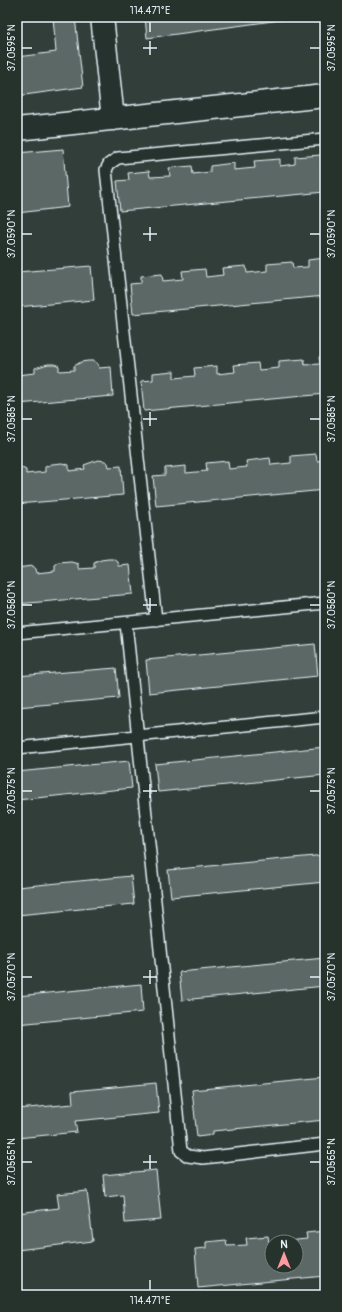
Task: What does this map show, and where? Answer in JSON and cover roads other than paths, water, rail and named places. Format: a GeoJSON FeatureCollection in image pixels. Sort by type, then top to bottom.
{"type":"FeatureCollection","features":[{"type":"Feature","properties":{"kind":"street"},"geometry":{"type":"LineString","coordinates":[[102,17],[113,119]]}},
{"type":"Feature","properties":{"kind":"street"},"geometry":{"type":"LineString","coordinates":[[17,129],[325,96]]}},
{"type":"Feature","properties":{"kind":"lane"},"geometry":{"type":"LineString","coordinates":[[156,620],[106,170],[109,164],[118,158],[325,138]]}},
{"type":"Feature","properties":{"kind":"lane"},"geometry":{"type":"LineString","coordinates":[[17,633],[325,603]]}},
{"type":"Feature","properties":{"kind":"lane"},"geometry":{"type":"LineString","coordinates":[[126,622],[181,1151],[188,1156],[203,1158],[325,1144]]}},
{"type":"Feature","properties":{"kind":"lane"},"geometry":{"type":"LineString","coordinates":[[17,748],[325,717]]}}]}
